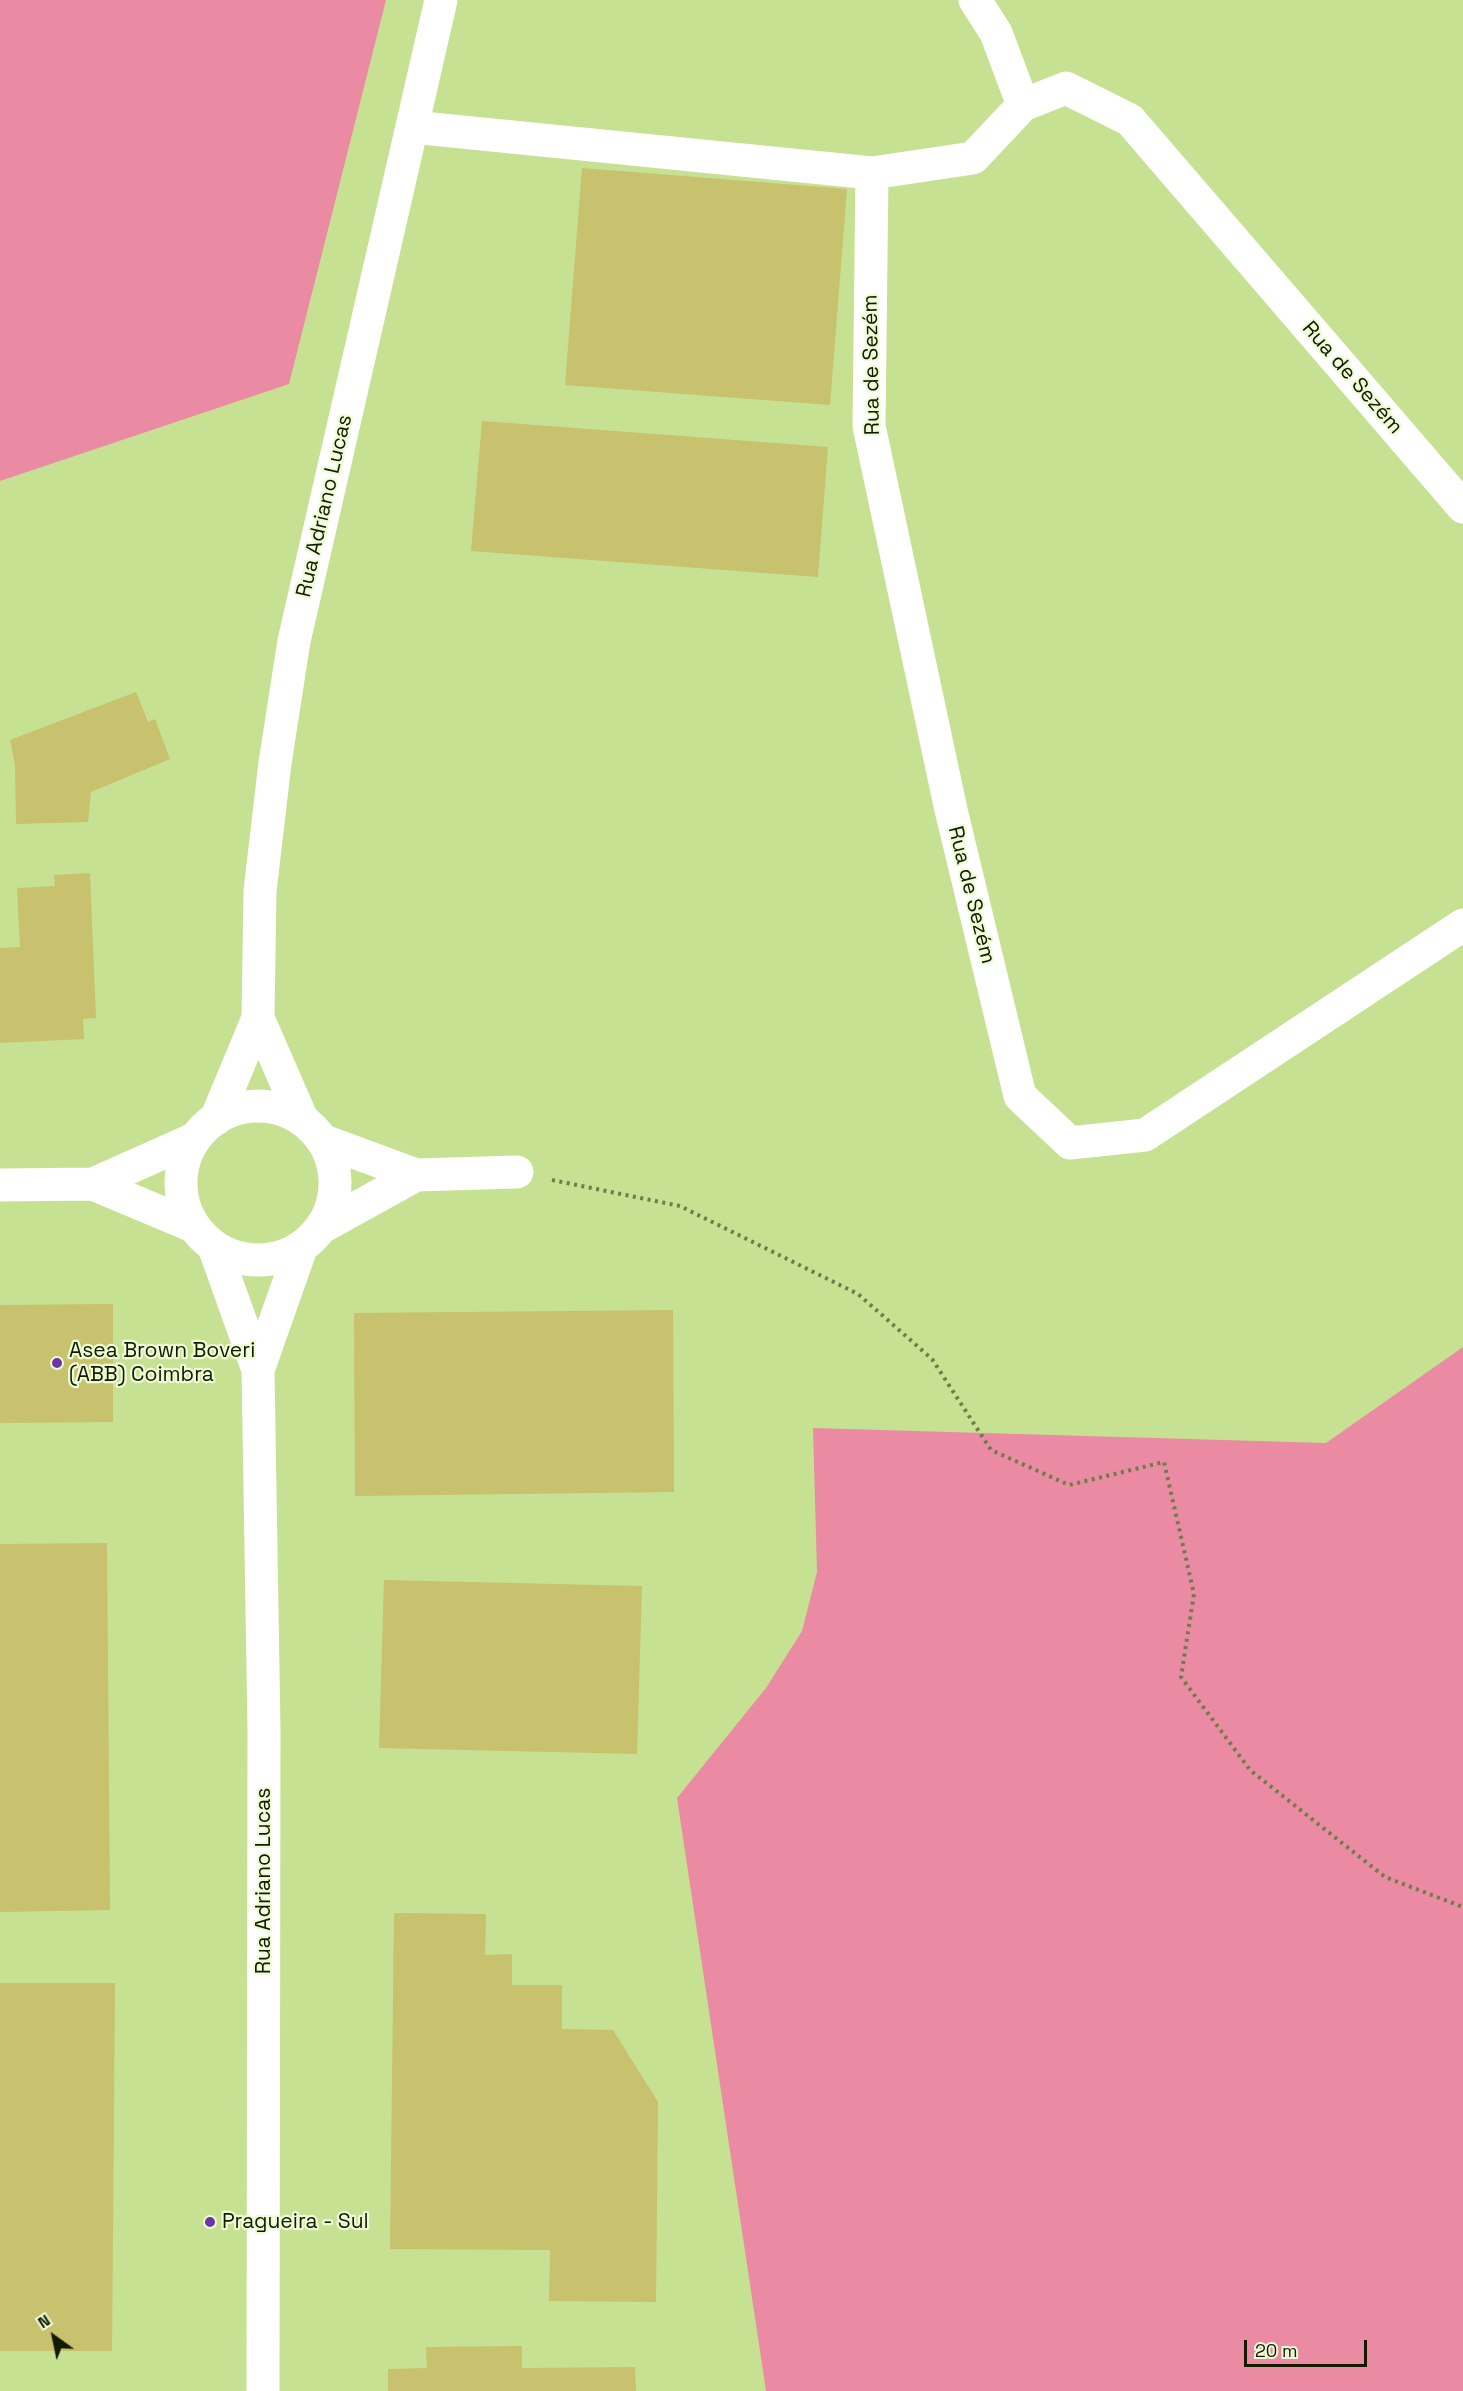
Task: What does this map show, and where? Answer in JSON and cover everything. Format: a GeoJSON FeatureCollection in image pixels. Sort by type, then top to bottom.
{"type":"FeatureCollection","features":[{"type":"Feature","properties":{"kind":"street","name":"Rua Adriano Lucas"},"geometry":{"type":"LineString","coordinates":[[205,1129],[258,1018],[260,891],[275,763],[294,640],[441,0]]}},
{"type":"Feature","properties":{"kind":"street"},"geometry":{"type":"LineString","coordinates":[[412,127],[872,173],[974,158],[1023,105],[996,33],[975,0]]}},
{"type":"Feature","properties":{"kind":"street","name":"Rua de Sezém"},"geometry":{"type":"LineString","coordinates":[[1023,105],[1066,88],[1130,120],[1463,507]]}},
{"type":"Feature","properties":{"kind":"street","name":"Rua de Sezém"},"geometry":{"type":"LineString","coordinates":[[872,173],[869,426],[951,810],[1020,1096],[1070,1143],[1145,1135],[1463,925]]}},
{"type":"Feature","properties":{"kind":"street","name":"Rua Adriano Lucas"},"geometry":{"type":"LineString","coordinates":[[258,1018],[313,1130]]}},
{"type":"Feature","properties":{"kind":"street"},"geometry":{"type":"LineString","coordinates":[[0,1185],[93,1184],[205,1129],[236,1108],[259,1106],[282,1109],[313,1130],[416,1175],[517,1173]]}},
{"type":"Feature","properties":{"kind":"street"},"geometry":{"type":"LineString","coordinates":[[203,1236],[183,1205],[181,1182],[184,1160],[205,1129]]}},
{"type":"Feature","properties":{"kind":"street"},"geometry":{"type":"LineString","coordinates":[[311,1237],[332,1206],[336,1184],[333,1162],[313,1130]]}},
{"type":"Feature","properties":{"kind":"street"},"geometry":{"type":"LineString","coordinates":[[93,1184],[203,1236],[235,1257],[257,1261],[280,1257],[416,1175]]}},
{"type":"Feature","properties":{"kind":"street","name":"Rua Adriano Lucas"},"geometry":{"type":"LineString","coordinates":[[203,1236],[258,1370],[264,1730],[264,2391]]}},
{"type":"Feature","properties":{"kind":"street","name":"Rua Adriano Lucas"},"geometry":{"type":"LineString","coordinates":[[258,1370],[311,1237]]}},
{"type":"Feature","properties":{"kind":"path"},"geometry":{"type":"LineString","coordinates":[[517,1173],[680,1206],[858,1294],[932,1359],[991,1450],[1069,1485],[1164,1462],[1194,1594],[1181,1677],[1250,1770],[1385,1877],[1463,1907]]}},
{"type":"Feature","properties":{"kind":"shaded area"},"geometry":{"type":"Polygon","coordinates":[[[0,0],[386,0],[289,384],[0,481],[0,0]]]}},
{"type":"Feature","properties":{"kind":"shaded area"},"geometry":{"type":"Polygon","coordinates":[[[1463,1347],[1463,2391],[766,2391],[677,1798],[766,1688],[802,1631],[817,1572],[813,1428],[1326,1443],[1463,1347]]]}},
{"type":"Feature","properties":{"kind":"building"},"geometry":{"type":"Polygon","coordinates":[[[582,168],[847,189],[830,405],[565,385],[582,168]]]}},
{"type":"Feature","properties":{"kind":"building"},"geometry":{"type":"Polygon","coordinates":[[[482,421],[828,447],[818,577],[471,551],[482,421]]]}},
{"type":"Feature","properties":{"kind":"building"},"geometry":{"type":"Polygon","coordinates":[[[136,692],[148,722],[155,719],[170,759],[91,792],[88,822],[16,824],[15,765],[10,740],[136,692]]]}},
{"type":"Feature","properties":{"kind":"building"},"geometry":{"type":"Polygon","coordinates":[[[90,873],[96,1018],[83,1019],[84,1039],[0,1043],[0,948],[20,947],[17,888],[55,886],[54,875],[90,873]]]}},
{"type":"Feature","properties":{"kind":"building","name":"Asea Brown Boveri (ABB) Coimbra"},"geometry":{"type":"Polygon","coordinates":[[[113,1304],[113,1422],[0,1423],[0,1305],[113,1304]]]}},
{"type":"Feature","properties":{"kind":"building"},"geometry":{"type":"Polygon","coordinates":[[[673,1310],[674,1492],[355,1496],[354,1313],[673,1310]]]}},
{"type":"Feature","properties":{"kind":"building"},"geometry":{"type":"Polygon","coordinates":[[[107,1543],[110,1910],[0,1912],[0,1544],[107,1543]]]}},
{"type":"Feature","properties":{"kind":"building"},"geometry":{"type":"Polygon","coordinates":[[[384,1580],[642,1586],[637,1754],[379,1748],[384,1580]]]}},
{"type":"Feature","properties":{"kind":"building"},"geometry":{"type":"Polygon","coordinates":[[[394,1913],[486,1914],[485,1955],[512,1954],[512,1985],[562,1985],[562,2029],[613,2030],[658,2102],[656,2302],[549,2301],[550,2250],[390,2249],[394,1913]]]}},
{"type":"Feature","properties":{"kind":"building"},"geometry":{"type":"Polygon","coordinates":[[[0,1983],[115,1983],[112,2351],[0,2351],[0,1983]]]}},
{"type":"Feature","properties":{"kind":"building"},"geometry":{"type":"Polygon","coordinates":[[[522,2346],[522,2368],[635,2367],[636,2391],[388,2391],[388,2369],[427,2368],[426,2347],[522,2346]]]}},
{"type":"Feature","properties":{"kind":"place","name":"Asea Brown Boveri (ABB) Coimbra"},"geometry":{"type":"Point","coordinates":[57,1363]}},
{"type":"Feature","properties":{"kind":"place","name":"Pragueira - Sul"},"geometry":{"type":"Point","coordinates":[210,2222]}}]}
